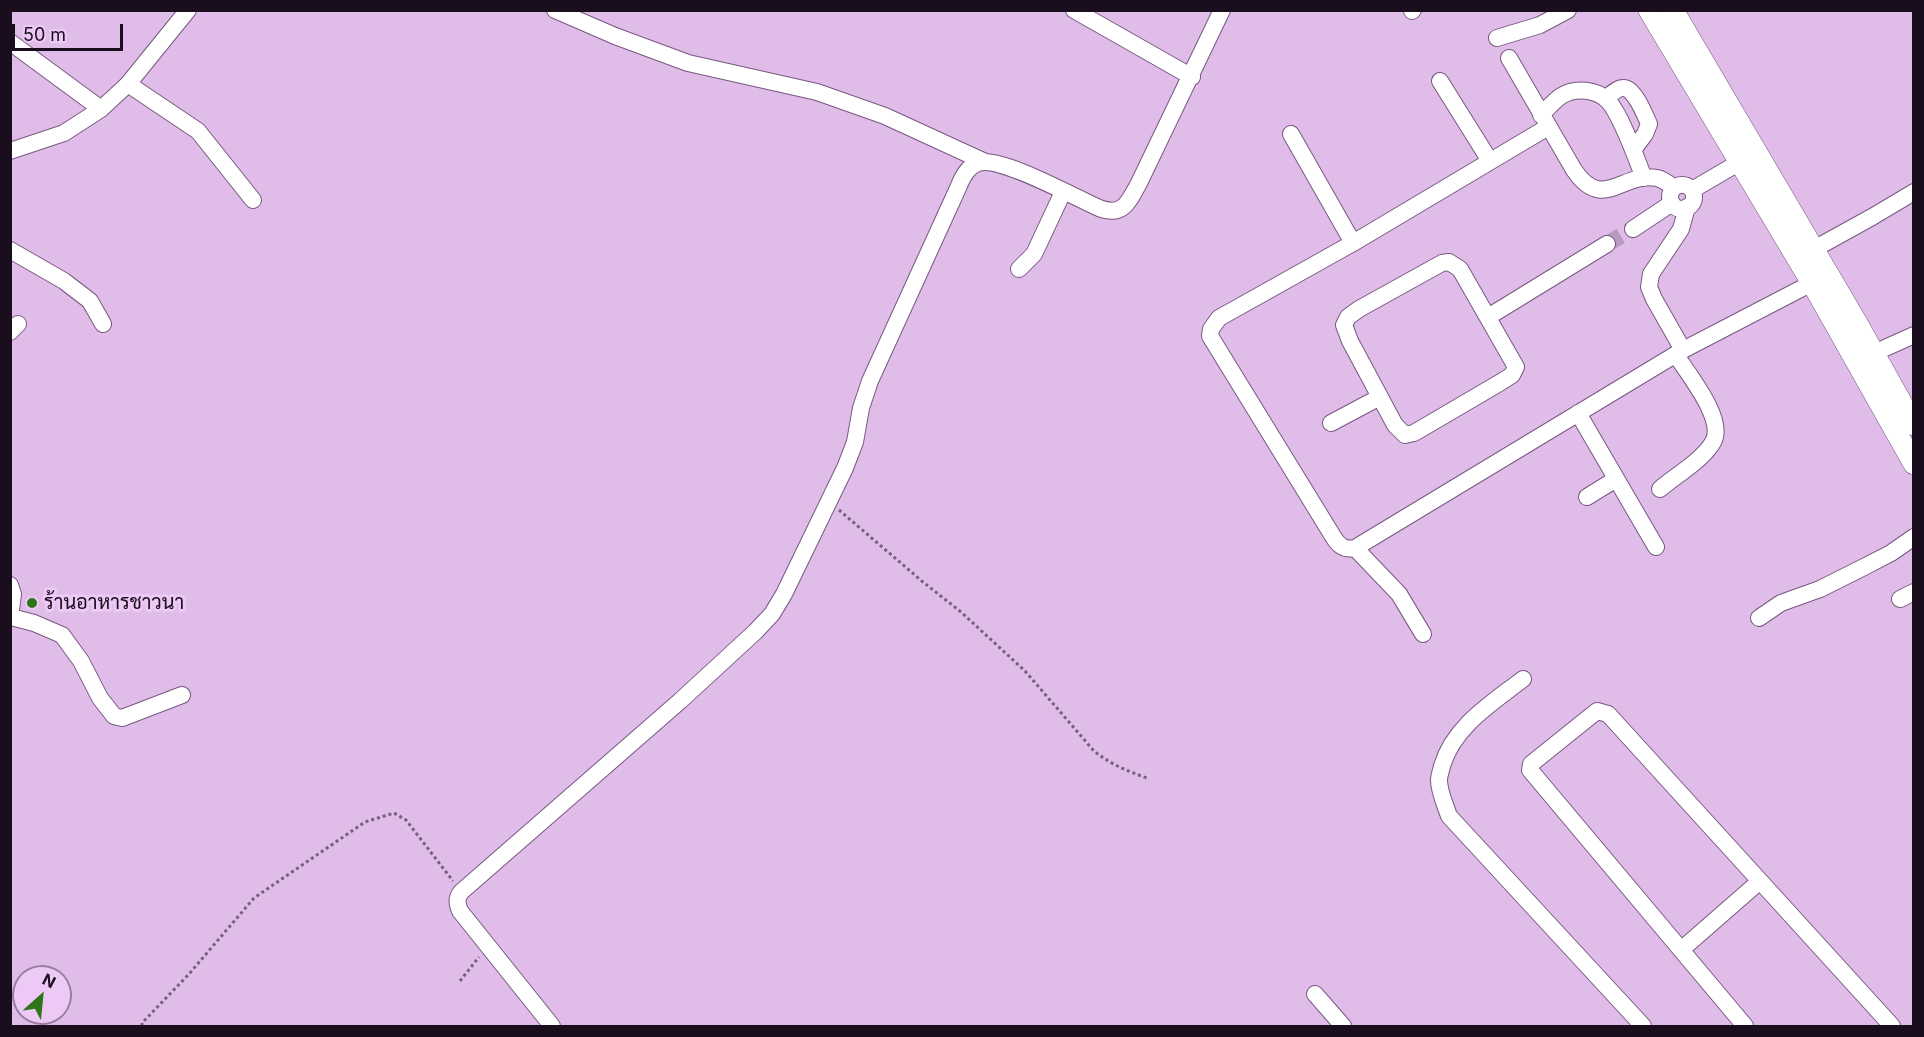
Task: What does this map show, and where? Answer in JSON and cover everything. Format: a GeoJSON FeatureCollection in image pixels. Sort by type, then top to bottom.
{"type":"FeatureCollection","features":[{"type":"Feature","properties":{"kind":"main road"},"geometry":{"type":"LineString","coordinates":[[1649,10],[1812,283],[1914,464]]}},
{"type":"Feature","properties":{"kind":"main road"},"geometry":{"type":"LineString","coordinates":[[1673,10],[1814,249],[1914,425]]}},
{"type":"Feature","properties":{"kind":"street"},"geometry":{"type":"LineString","coordinates":[[10,151],[64,134],[101,108],[128,84],[188,10]]}},
{"type":"Feature","properties":{"kind":"street"},"geometry":{"type":"LineString","coordinates":[[555,10],[615,36],[688,63],[817,92],[885,116],[983,161],[1014,169],[1110,212],[1120,210],[1130,200],[1192,77],[1222,10]]}},
{"type":"Feature","properties":{"kind":"street"},"geometry":{"type":"LineString","coordinates":[[1074,10],[1192,77]]}},
{"type":"Feature","properties":{"kind":"street"},"geometry":{"type":"LineString","coordinates":[[1497,38],[1540,25],[1568,10]]}},
{"type":"Feature","properties":{"kind":"street"},"geometry":{"type":"LineString","coordinates":[[10,42],[101,108]]}},
{"type":"Feature","properties":{"kind":"street"},"geometry":{"type":"LineString","coordinates":[[1509,58],[1544,121],[1582,181],[1589,187],[1609,189],[1644,178],[1658,178],[1678,199]]}},
{"type":"Feature","properties":{"kind":"street"},"geometry":{"type":"LineString","coordinates":[[1440,81],[1490,161]]}},
{"type":"Feature","properties":{"kind":"street"},"geometry":{"type":"LineString","coordinates":[[128,84],[198,131],[253,200]]}},
{"type":"Feature","properties":{"kind":"street"},"geometry":{"type":"LineString","coordinates":[[1606,99],[1623,87],[1627,88],[1636,98],[1649,124],[1645,134],[1633,150]]}},
{"type":"Feature","properties":{"kind":"street"},"geometry":{"type":"LineString","coordinates":[[1644,178],[1610,103],[1594,92],[1584,90],[1571,92],[1563,95],[1544,121],[1490,161],[1353,243],[1219,318],[1211,328],[1210,336],[1334,538],[1343,548],[1355,548],[1679,352],[1812,283]]}},
{"type":"Feature","properties":{"kind":"street"},"geometry":{"type":"LineString","coordinates":[[1292,134],[1353,243]]}},
{"type":"Feature","properties":{"kind":"street"},"geometry":{"type":"LineString","coordinates":[[552,1026],[460,910],[457,898],[461,892],[680,701],[772,614],[829,501],[855,442],[861,408],[870,381],[963,176],[975,164],[983,161]]}},
{"type":"Feature","properties":{"kind":"street"},"geometry":{"type":"LineString","coordinates":[[1660,489],[1701,456],[1713,442],[1716,434],[1716,421],[1654,299],[1649,287],[1651,274],[1681,229],[1678,199],[1683,185],[1692,190],[1740,162]]}},
{"type":"Feature","properties":{"kind":"street"},"geometry":{"type":"LineString","coordinates":[[1019,269],[1034,254],[1063,192]]}},
{"type":"Feature","properties":{"kind":"street"},"geometry":{"type":"LineString","coordinates":[[1814,249],[1914,192]]}},
{"type":"Feature","properties":{"kind":"street"},"geometry":{"type":"LineString","coordinates":[[1633,229],[1678,199]]}},
{"type":"Feature","properties":{"kind":"street"},"geometry":{"type":"LineString","coordinates":[[1488,317],[1607,244]]}},
{"type":"Feature","properties":{"kind":"street"},"geometry":{"type":"LineString","coordinates":[[10,250],[64,280],[90,301],[103,324]]}},
{"type":"Feature","properties":{"kind":"street"},"geometry":{"type":"LineString","coordinates":[[1449,262],[1460,269],[1516,367],[1512,375],[1405,435],[1400,432],[1380,397],[1346,332],[1344,325],[1348,317],[1442,263],[1449,262]]}},
{"type":"Feature","properties":{"kind":"street"},"geometry":{"type":"LineString","coordinates":[[1874,353],[1914,334]]}},
{"type":"Feature","properties":{"kind":"street"},"geometry":{"type":"LineString","coordinates":[[1331,423],[1380,397]]}},
{"type":"Feature","properties":{"kind":"street"},"geometry":{"type":"LineString","coordinates":[[1578,413],[1656,547]]}},
{"type":"Feature","properties":{"kind":"street"},"geometry":{"type":"LineString","coordinates":[[1587,497],[1616,479]]}},
{"type":"Feature","properties":{"kind":"street"},"geometry":{"type":"LineString","coordinates":[[1759,618],[1781,603],[1820,590],[1914,537]]}},
{"type":"Feature","properties":{"kind":"street"},"geometry":{"type":"LineString","coordinates":[[1355,548],[1399,594],[1423,634]]}},
{"type":"Feature","properties":{"kind":"street"},"geometry":{"type":"LineString","coordinates":[[10,585],[13,594],[11,617],[34,623],[62,635],[81,661],[100,698],[114,716],[122,717],[182,695]]}},
{"type":"Feature","properties":{"kind":"street"},"geometry":{"type":"LineString","coordinates":[[1523,679],[1475,716],[1458,734],[1445,758],[1439,778],[1440,792],[1449,816],[1643,1026]]}},
{"type":"Feature","properties":{"kind":"street"},"geometry":{"type":"LineString","coordinates":[[1745,1026],[1530,770],[1531,764],[1597,711],[1604,712],[1892,1026]]}},
{"type":"Feature","properties":{"kind":"street"},"geometry":{"type":"LineString","coordinates":[[1681,950],[1760,881]]}},
{"type":"Feature","properties":{"kind":"street"},"geometry":{"type":"LineString","coordinates":[[1315,994],[1343,1026]]}},
{"type":"Feature","properties":{"kind":"path"},"geometry":{"type":"LineString","coordinates":[[829,501],[961,612],[1026,671],[1094,751],[1107,762],[1147,777]]}},
{"type":"Feature","properties":{"kind":"path"},"geometry":{"type":"LineString","coordinates":[[142,1026],[142,1023],[189,974],[254,898],[365,822],[394,813],[406,820],[461,892]]}},
{"type":"Feature","properties":{"kind":"path"},"geometry":{"type":"LineString","coordinates":[[460,981],[474,964],[486,941]]}},
{"type":"Feature","properties":{"kind":"tunnel"},"geometry":{"type":"LineString","coordinates":[[1607,244],[1633,229]]}},
{"type":"Feature","properties":{"kind":"place","name":"ร้านอาหารชาวนา"},"geometry":{"type":"Point","coordinates":[32,603]}}]}
